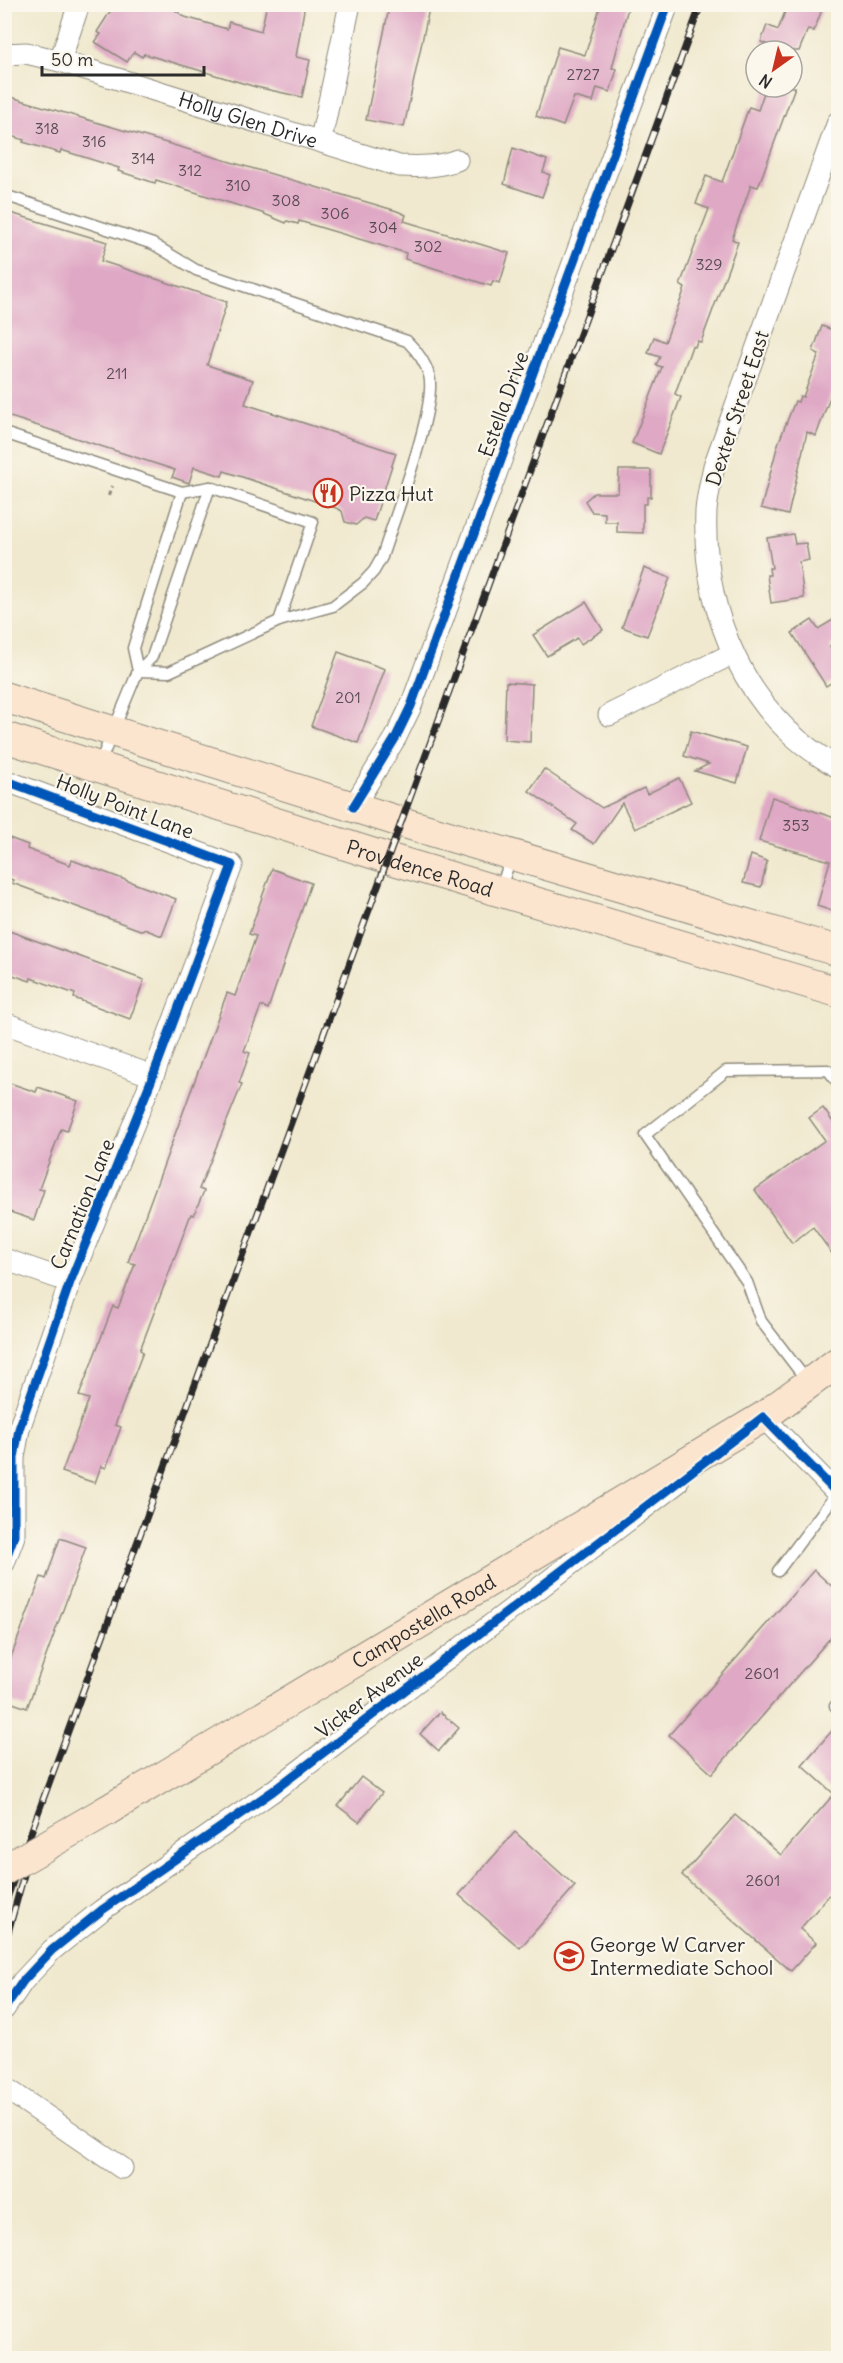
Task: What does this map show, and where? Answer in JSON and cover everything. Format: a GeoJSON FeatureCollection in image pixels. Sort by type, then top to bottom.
{"type":"FeatureCollection","features":[{"type":"Feature","properties":{"kind":"main road","name":"Providence Road"},"geometry":{"type":"LineString","coordinates":[[4,697],[353,807],[838,951]]}},
{"type":"Feature","properties":{"kind":"main road","name":"Providence Road"},"geometry":{"type":"LineString","coordinates":[[4,737],[500,891],[838,992]]}},
{"type":"Feature","properties":{"kind":"main road","name":"Campostella Road"},"geometry":{"type":"LineString","coordinates":[[4,1870],[763,1417],[838,1362]]}},
{"type":"Feature","properties":{"kind":"street"},"geometry":{"type":"LineString","coordinates":[[60,61],[79,4]]}},
{"type":"Feature","properties":{"kind":"street"},"geometry":{"type":"LineString","coordinates":[[321,139],[350,4]]}},
{"type":"Feature","properties":{"kind":"street","name":"Estella Drive"},"geometry":{"type":"LineString","coordinates":[[353,807],[396,737],[419,685],[668,4]]}},
{"type":"Feature","properties":{"kind":"street","name":"Holly Glen Drive"},"geometry":{"type":"LineString","coordinates":[[4,54],[26,53],[60,61],[321,139],[399,166],[444,165],[458,160]]}},
{"type":"Feature","properties":{"kind":"street","name":"Dexter Street East"},"geometry":{"type":"LineString","coordinates":[[838,122],[714,466],[706,510],[708,564],[715,608],[732,654],[764,703],[789,730],[825,760],[838,767]]}},
{"type":"Feature","properties":{"kind":"street"},"geometry":{"type":"LineString","coordinates":[[609,715],[732,654]]}},
{"type":"Feature","properties":{"kind":"street","name":"Holly Point Lane"},"geometry":{"type":"LineString","coordinates":[[4,780],[232,866]]}},
{"type":"Feature","properties":{"kind":"street","name":"Carnation Lane"},"geometry":{"type":"LineString","coordinates":[[4,1563],[14,1536],[14,1458],[18,1429],[70,1282],[153,1076],[232,866]]}},
{"type":"Feature","properties":{"kind":"street"},"geometry":{"type":"LineString","coordinates":[[4,1023],[153,1076]]}},
{"type":"Feature","properties":{"kind":"street"},"geometry":{"type":"LineString","coordinates":[[4,1259],[70,1282]]}},
{"type":"Feature","properties":{"kind":"street"},"geometry":{"type":"LineString","coordinates":[[763,1417],[838,1493]]}},
{"type":"Feature","properties":{"kind":"street","name":"Vicker Avenue"},"geometry":{"type":"LineString","coordinates":[[4,2009],[23,1981],[52,1950],[102,1910],[273,1791],[763,1417]]}},
{"type":"Feature","properties":{"kind":"street"},"geometry":{"type":"LineString","coordinates":[[4,2087],[122,2168]]}},
{"type":"Feature","properties":{"kind":"lane"},"geometry":{"type":"LineString","coordinates":[[4,195],[153,244],[196,270],[407,341],[419,354],[429,377],[430,404],[382,557],[374,571],[363,583],[333,606],[279,621],[169,672],[138,671]]}},
{"type":"Feature","properties":{"kind":"lane"},"geometry":{"type":"LineString","coordinates":[[4,433],[182,492],[210,487],[313,522],[279,621]]}},
{"type":"Feature","properties":{"kind":"lane"},"geometry":{"type":"LineString","coordinates":[[98,768],[138,671],[152,657],[210,487]]}},
{"type":"Feature","properties":{"kind":"lane"},"geometry":{"type":"LineString","coordinates":[[138,671],[133,648],[182,492]]}},
{"type":"Feature","properties":{"kind":"lane"},"geometry":{"type":"LineString","coordinates":[[500,891],[512,855]]}},
{"type":"Feature","properties":{"kind":"lane"},"geometry":{"type":"LineString","coordinates":[[809,1383],[761,1321],[747,1282],[645,1135],[726,1071],[828,1070],[838,1083]]}},
{"type":"Feature","properties":{"kind":"lane"},"geometry":{"type":"LineString","coordinates":[[778,1571],[838,1493]]}},
{"type":"Feature","properties":{"kind":"building"},"geometry":{"type":"Polygon","coordinates":[[[115,4],[166,4],[185,17],[227,29],[229,22],[261,31],[267,4],[305,4],[296,57],[310,60],[302,97],[256,87],[144,54],[142,57],[134,52],[127,62],[95,42],[101,34],[97,32],[115,4]]]}},
{"type":"Feature","properties":{"kind":"building"},"geometry":{"type":"Polygon","coordinates":[[[393,4],[430,4],[404,127],[366,120],[389,8],[392,8],[393,4]]]}},
{"type":"Feature","properties":{"kind":"building"},"geometry":{"type":"Polygon","coordinates":[[[601,4],[629,4],[612,68],[617,69],[610,92],[597,88],[593,102],[574,97],[563,126],[536,116],[558,47],[585,55],[601,4]]]}},
{"type":"Feature","properties":{"kind":"building"},"geometry":{"type":"Polygon","coordinates":[[[788,4],[824,4],[814,31],[808,29],[804,39],[762,39],[767,25],[778,30],[788,4]]]}},
{"type":"Feature","properties":{"kind":"building"},"geometry":{"type":"Polygon","coordinates":[[[4,95],[397,211],[406,215],[404,221],[509,253],[500,283],[493,281],[491,286],[405,259],[406,253],[299,221],[298,224],[287,221],[286,223],[262,213],[156,180],[155,183],[118,171],[119,168],[61,150],[60,153],[23,142],[24,140],[4,134],[4,95]]]}},
{"type":"Feature","properties":{"kind":"building"},"geometry":{"type":"Polygon","coordinates":[[[762,99],[791,99],[758,187],[751,185],[732,239],[738,242],[701,342],[697,341],[695,347],[692,346],[675,394],[681,397],[659,454],[632,443],[662,367],[656,365],[660,357],[648,353],[654,337],[665,342],[685,288],[680,285],[709,209],[696,204],[706,176],[722,182],[749,107],[758,110],[762,99]]]}},
{"type":"Feature","properties":{"kind":"building"},"geometry":{"type":"Polygon","coordinates":[[[513,148],[547,160],[543,172],[550,175],[542,197],[504,184],[513,148]]]}},
{"type":"Feature","properties":{"kind":"building"},"geometry":{"type":"Polygon","coordinates":[[[4,211],[107,242],[101,261],[227,302],[207,365],[253,380],[245,404],[396,453],[374,521],[364,518],[356,525],[345,522],[342,511],[336,508],[224,471],[222,476],[194,467],[189,483],[172,477],[175,470],[4,415],[4,211]]]}},
{"type":"Feature","properties":{"kind":"building"},"geometry":{"type":"Polygon","coordinates":[[[822,326],[838,332],[838,375],[816,436],[807,432],[788,515],[761,508],[778,444],[795,401],[798,402],[800,396],[803,397],[819,354],[813,351],[822,326]]]}},
{"type":"Feature","properties":{"kind":"building"},"geometry":{"type":"Polygon","coordinates":[[[619,470],[651,470],[651,497],[647,497],[647,504],[643,504],[643,533],[617,532],[617,522],[605,522],[605,513],[592,512],[585,501],[594,493],[618,493],[619,470]]]}},
{"type":"Feature","properties":{"kind":"building"},"geometry":{"type":"Polygon","coordinates":[[[793,534],[795,544],[806,543],[809,560],[799,562],[804,598],[771,603],[767,575],[770,575],[769,568],[772,568],[767,538],[793,534]]]}},
{"type":"Feature","properties":{"kind":"building"},"geometry":{"type":"Polygon","coordinates":[[[644,568],[670,578],[647,636],[622,627],[644,568]]]}},
{"type":"Feature","properties":{"kind":"building"},"geometry":{"type":"Polygon","coordinates":[[[586,602],[603,630],[581,644],[577,638],[547,656],[533,635],[586,602]]]}},
{"type":"Feature","properties":{"kind":"building"},"geometry":{"type":"Polygon","coordinates":[[[838,617],[838,641],[830,646],[838,660],[838,678],[826,686],[792,633],[812,620],[818,629],[838,617]]]}},
{"type":"Feature","properties":{"kind":"building"},"geometry":{"type":"Polygon","coordinates":[[[338,652],[385,669],[358,743],[311,726],[338,652]]]}},
{"type":"Feature","properties":{"kind":"building"},"geometry":{"type":"Polygon","coordinates":[[[506,682],[532,684],[530,742],[504,740],[506,682]]]}},
{"type":"Feature","properties":{"kind":"building"},"geometry":{"type":"Polygon","coordinates":[[[691,731],[747,747],[737,783],[695,771],[709,764],[684,756],[691,731]]]}},
{"type":"Feature","properties":{"kind":"building"},"geometry":{"type":"Polygon","coordinates":[[[544,769],[602,808],[644,788],[647,794],[679,778],[691,802],[635,829],[622,803],[594,844],[572,830],[577,824],[529,791],[544,769]]]}},
{"type":"Feature","properties":{"kind":"building"},"geometry":{"type":"Polygon","coordinates":[[[772,797],[838,819],[838,898],[835,912],[817,906],[830,861],[759,841],[772,797]]]}},
{"type":"Feature","properties":{"kind":"building"},"geometry":{"type":"Polygon","coordinates":[[[4,836],[28,845],[27,849],[70,865],[72,860],[176,899],[162,936],[12,883],[13,880],[4,877],[4,836]]]}},
{"type":"Feature","properties":{"kind":"building"},"geometry":{"type":"Polygon","coordinates":[[[751,855],[767,861],[761,887],[743,883],[751,855]]]}},
{"type":"Feature","properties":{"kind":"building"},"geometry":{"type":"Polygon","coordinates":[[[272,869],[311,883],[268,1009],[261,1006],[244,1051],[250,1053],[239,1083],[242,1084],[199,1189],[204,1191],[194,1215],[191,1214],[140,1350],[143,1352],[115,1425],[121,1427],[106,1468],[101,1466],[95,1483],[62,1472],[89,1399],[79,1396],[113,1306],[118,1308],[135,1264],[128,1262],[227,993],[235,996],[256,936],[249,934],[272,869]]]}},
{"type":"Feature","properties":{"kind":"building"},"geometry":{"type":"Polygon","coordinates":[[[4,929],[144,980],[130,1019],[74,998],[75,994],[31,978],[30,981],[4,972],[4,929]]]}},
{"type":"Feature","properties":{"kind":"building"},"geometry":{"type":"Polygon","coordinates":[[[4,1081],[36,1092],[38,1087],[78,1101],[67,1131],[61,1129],[39,1189],[44,1190],[34,1220],[4,1210],[4,1081]]]}},
{"type":"Feature","properties":{"kind":"building"},"geometry":{"type":"Polygon","coordinates":[[[823,1108],[838,1129],[838,1262],[813,1227],[792,1243],[755,1190],[825,1140],[809,1118],[823,1108]]]}},
{"type":"Feature","properties":{"kind":"building"},"geometry":{"type":"Polygon","coordinates":[[[60,1538],[86,1547],[27,1708],[4,1700],[4,1676],[41,1577],[46,1579],[60,1538]]]}},
{"type":"Feature","properties":{"kind":"building"},"geometry":{"type":"Polygon","coordinates":[[[814,1570],[838,1592],[838,1629],[712,1774],[669,1735],[814,1570]]]}},
{"type":"Feature","properties":{"kind":"building"},"geometry":{"type":"Polygon","coordinates":[[[440,1712],[459,1728],[439,1751],[420,1734],[440,1712]]]}},
{"type":"Feature","properties":{"kind":"building"},"geometry":{"type":"Polygon","coordinates":[[[838,1724],[838,1885],[800,1929],[816,1943],[791,1971],[682,1875],[735,1815],[781,1855],[834,1794],[802,1765],[838,1724]]]}},
{"type":"Feature","properties":{"kind":"building"},"geometry":{"type":"Polygon","coordinates":[[[361,1777],[382,1793],[359,1822],[338,1806],[361,1777]]]}},
{"type":"Feature","properties":{"kind":"building"},"geometry":{"type":"Polygon","coordinates":[[[515,1832],[575,1886],[520,1948],[459,1895],[515,1832]]]}},
{"type":"Feature","properties":{"kind":"railway"},"geometry":{"type":"LineString","coordinates":[[4,1906],[701,4]]}},
{"type":"Feature","properties":{"kind":"railway"},"geometry":{"type":"LineString","coordinates":[[4,1947],[25,1871]]}},
{"type":"Feature","properties":{"kind":"cycle path"},"geometry":{"type":"LineString","coordinates":[[353,807],[396,737],[411,706],[668,4]]}},
{"type":"Feature","properties":{"kind":"cycle path"},"geometry":{"type":"LineString","coordinates":[[4,780],[232,865],[153,1076],[70,1282],[19,1429],[14,1458],[14,1536],[4,1563]]}},
{"type":"Feature","properties":{"kind":"cycle path"},"geometry":{"type":"LineString","coordinates":[[4,2009],[23,1981],[52,1950],[102,1910],[273,1791],[763,1417],[838,1494]]}},
{"type":"Feature","properties":{"kind":"place","name":"Pizza Hut"},"geometry":{"type":"Point","coordinates":[328,493]}},
{"type":"Feature","properties":{"kind":"place","name":"George W Carver Intermediate School"},"geometry":{"type":"Point","coordinates":[569,1956]}}]}
